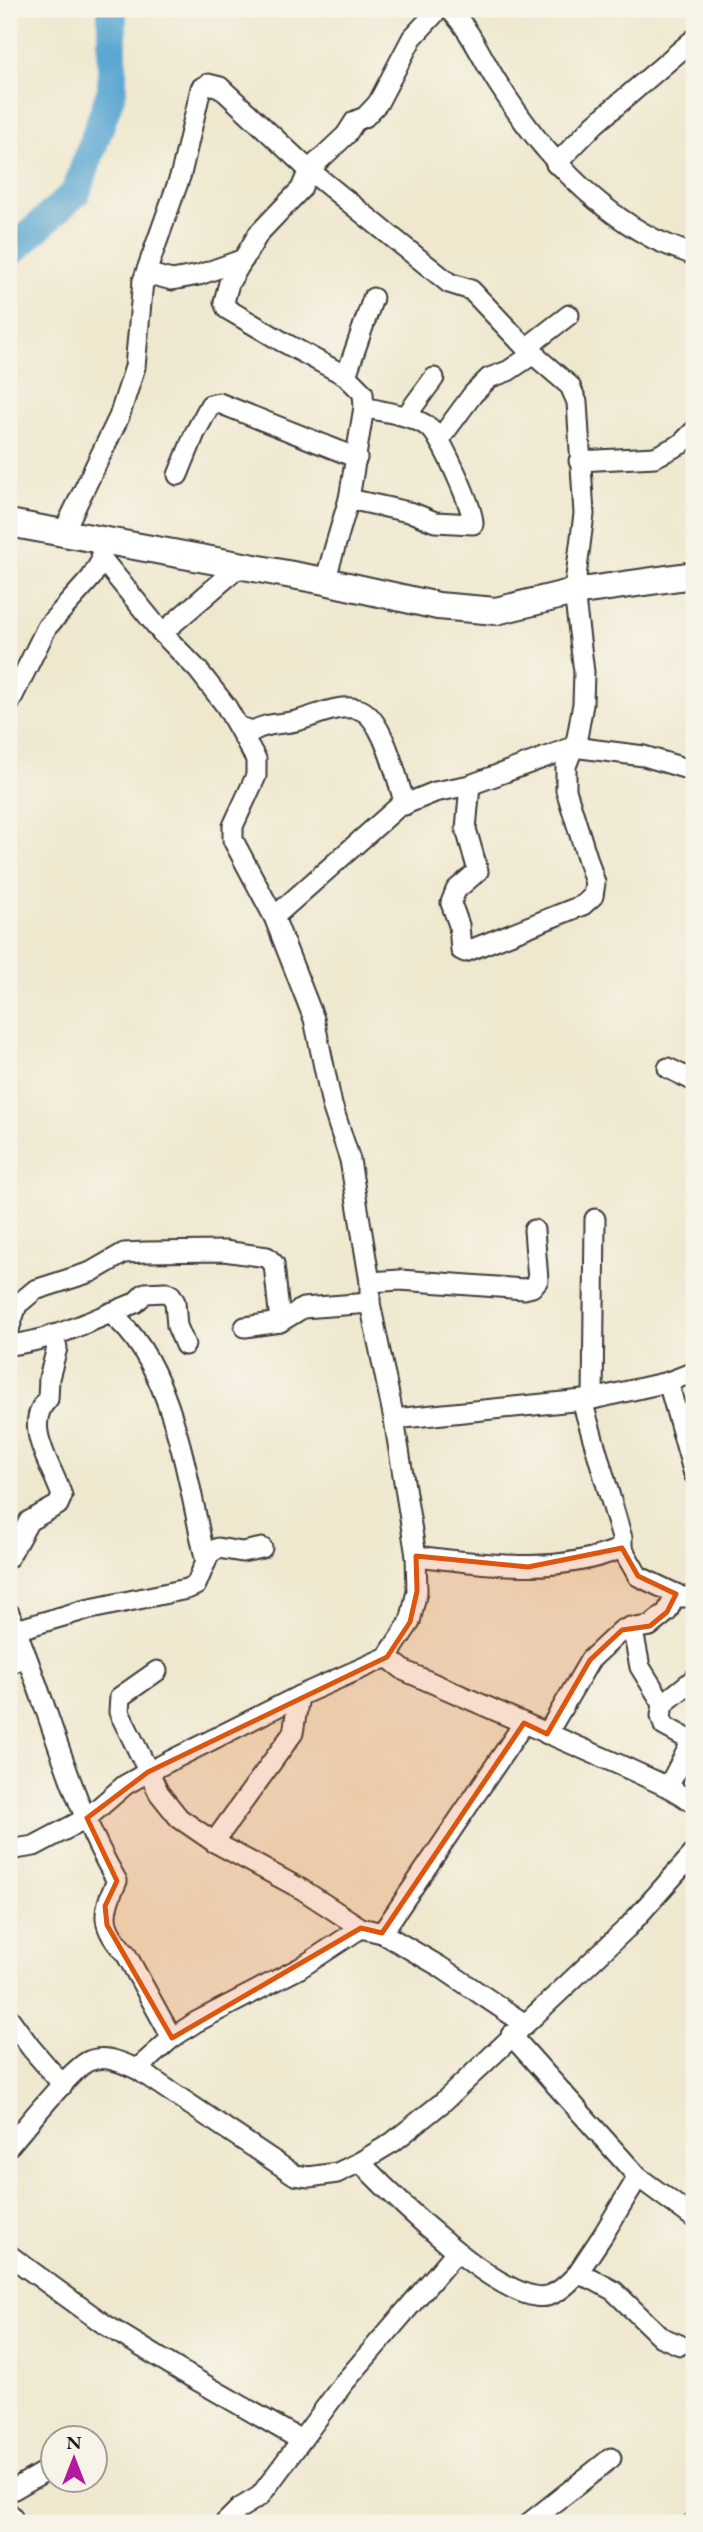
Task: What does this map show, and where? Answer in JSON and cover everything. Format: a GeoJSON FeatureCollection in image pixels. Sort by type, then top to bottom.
{"type":"FeatureCollection","features":[{"type":"Feature","properties":{"kind":"street"},"geometry":{"type":"LineString","coordinates":[[325,581],[349,499],[364,407],[363,393],[345,376],[227,309],[224,302],[229,283],[259,233],[301,190],[309,170],[345,135],[355,121],[365,117],[377,103],[412,38],[439,9]]}},
{"type":"Feature","properties":{"kind":"street"},"geometry":{"type":"LineString","coordinates":[[449,9],[463,23],[500,86],[556,164],[607,209],[654,239],[694,255]]}},
{"type":"Feature","properties":{"kind":"street"},"geometry":{"type":"LineString","coordinates":[[556,164],[595,124],[694,39]]}},
{"type":"Feature","properties":{"kind":"street"},"geometry":{"type":"LineString","coordinates":[[63,533],[119,416],[135,367],[144,281],[181,174],[201,88],[208,84],[219,87],[309,170],[449,283],[471,290],[570,386],[577,402],[584,514],[574,592],[584,672],[583,704],[566,766],[566,790],[594,883],[593,896],[583,905],[466,952],[461,950],[452,903],[456,890],[478,871],[466,829],[470,785]]}},
{"type":"Feature","properties":{"kind":"street"},"geometry":{"type":"LineString","coordinates":[[144,281],[153,275],[172,280],[199,275],[244,259]]}},
{"type":"Feature","properties":{"kind":"street"},"geometry":{"type":"LineString","coordinates":[[345,376],[373,298]]}},
{"type":"Feature","properties":{"kind":"street"},"geometry":{"type":"LineString","coordinates":[[439,440],[489,378],[509,371],[569,315]]}},
{"type":"Feature","properties":{"kind":"street"},"geometry":{"type":"LineString","coordinates":[[406,416],[434,378]]}},
{"type":"Feature","properties":{"kind":"street"},"geometry":{"type":"LineString","coordinates":[[178,475],[210,405],[219,403],[357,458]]}},
{"type":"Feature","properties":{"kind":"street"},"geometry":{"type":"LineString","coordinates":[[349,499],[413,513],[435,522],[473,524],[471,508],[432,430],[406,416],[364,407]]}},
{"type":"Feature","properties":{"kind":"street"},"geometry":{"type":"LineString","coordinates":[[579,461],[655,457],[681,444],[694,430]]}},
{"type":"Feature","properties":{"kind":"street"},"geometry":{"type":"LineString","coordinates":[[9,523],[63,533],[100,549],[240,566],[325,581],[438,606],[496,611],[574,592],[694,575]]}},
{"type":"Feature","properties":{"kind":"street"},"geometry":{"type":"LineString","coordinates":[[9,1850],[34,1846],[87,1818],[125,1785],[148,1772],[299,1696],[387,1657],[410,1622],[417,1591],[416,1556],[394,1419],[370,1303],[370,1282],[350,1160],[332,1105],[314,1019],[274,917],[233,841],[233,826],[256,776],[257,759],[239,727],[198,670],[162,633],[100,549]]}},
{"type":"Feature","properties":{"kind":"street"},"geometry":{"type":"LineString","coordinates":[[9,704],[47,627],[91,578],[100,549]]}},
{"type":"Feature","properties":{"kind":"street"},"geometry":{"type":"LineString","coordinates":[[162,633],[240,566]]}},
{"type":"Feature","properties":{"kind":"street"},"geometry":{"type":"LineString","coordinates":[[239,727],[253,731],[260,726],[295,722],[338,709],[360,709],[373,720],[386,745],[405,804]]}},
{"type":"Feature","properties":{"kind":"street"},"geometry":{"type":"LineString","coordinates":[[274,917],[398,807],[435,792],[470,785],[573,747],[644,756],[694,771]]}},
{"type":"Feature","properties":{"kind":"street"},"geometry":{"type":"LineString","coordinates":[[668,1068],[694,1081]]}},
{"type":"Feature","properties":{"kind":"street"},"geometry":{"type":"LineString","coordinates":[[595,1219],[588,1400],[622,1538],[622,1548],[638,1576],[687,1600]]}},
{"type":"Feature","properties":{"kind":"street"},"geometry":{"type":"LineString","coordinates":[[370,1282],[400,1280],[524,1289],[533,1287],[538,1280],[534,1230]]}},
{"type":"Feature","properties":{"kind":"street"},"geometry":{"type":"LineString","coordinates":[[9,1329],[18,1305],[35,1290],[91,1272],[124,1253],[145,1252],[224,1251],[267,1257],[274,1264],[281,1322]]}},
{"type":"Feature","properties":{"kind":"street"},"geometry":{"type":"LineString","coordinates":[[9,1345],[27,1343],[110,1313],[135,1303],[145,1293],[165,1292],[171,1294],[175,1302],[177,1326],[185,1345]]}},
{"type":"Feature","properties":{"kind":"street"},"geometry":{"type":"LineString","coordinates":[[245,1327],[281,1322],[303,1308],[370,1303]]}},
{"type":"Feature","properties":{"kind":"street"},"geometry":{"type":"LineString","coordinates":[[110,1313],[130,1332],[168,1401],[206,1562]]}},
{"type":"Feature","properties":{"kind":"street"},"geometry":{"type":"LineString","coordinates":[[9,1557],[29,1521],[58,1505],[62,1496],[38,1439],[40,1407],[48,1399],[49,1378],[57,1348],[52,1335]]}},
{"type":"Feature","properties":{"kind":"street"},"geometry":{"type":"LineString","coordinates":[[394,1419],[588,1400],[694,1372]]}},
{"type":"Feature","properties":{"kind":"street"},"geometry":{"type":"LineString","coordinates":[[668,1381],[694,1475]]}},
{"type":"Feature","properties":{"kind":"street"},"geometry":{"type":"LineString","coordinates":[[172,2038],[107,1925],[105,1906],[117,1881],[98,1850],[58,1748],[17,1660],[13,1622],[187,1589],[196,1585],[209,1554],[218,1548],[242,1552],[262,1548]]}},
{"type":"Feature","properties":{"kind":"street"},"geometry":{"type":"LineString","coordinates":[[416,1556],[528,1567],[575,1561],[622,1548]]}},
{"type":"Feature","properties":{"kind":"street"},"geometry":{"type":"LineString","coordinates":[[547,1734],[590,1660],[622,1630],[650,1626],[687,1600]]}},
{"type":"Feature","properties":{"kind":"street"},"geometry":{"type":"LineString","coordinates":[[630,1627],[640,1667],[663,1704],[661,1716],[664,1726],[686,1738],[690,1745],[668,1787]]}},
{"type":"Feature","properties":{"kind":"street"},"geometry":{"type":"LineString","coordinates":[[387,1657],[405,1671],[668,1787],[694,1804]]}},
{"type":"Feature","properties":{"kind":"street"},"geometry":{"type":"LineString","coordinates":[[158,1671],[120,1698],[119,1712],[159,1793],[179,1818],[214,1842],[303,1890],[361,1928],[383,1933],[439,1966],[518,2030],[638,2177],[694,2216]]}},
{"type":"Feature","properties":{"kind":"street"},"geometry":{"type":"LineString","coordinates":[[663,1704],[694,1679]]}},
{"type":"Feature","properties":{"kind":"street"},"geometry":{"type":"LineString","coordinates":[[214,1842],[293,1733],[299,1696]]}},
{"type":"Feature","properties":{"kind":"street"},"geometry":{"type":"LineString","coordinates":[[383,1933],[524,1723]]}},
{"type":"Feature","properties":{"kind":"street"},"geometry":{"type":"LineString","coordinates":[[9,2146],[88,2061],[110,2059],[137,2069],[295,2175],[309,2178],[337,2172],[393,2142],[443,2102],[628,1927],[694,1853]]}},
{"type":"Feature","properties":{"kind":"street"},"geometry":{"type":"LineString","coordinates":[[137,2069],[195,2022],[300,1968],[361,1928]]}},
{"type":"Feature","properties":{"kind":"street"},"geometry":{"type":"LineString","coordinates":[[9,2018],[63,2085]]}},
{"type":"Feature","properties":{"kind":"street"},"geometry":{"type":"LineString","coordinates":[[360,2162],[456,2252],[506,2285],[545,2297],[565,2287],[577,2274],[638,2177]]}},
{"type":"Feature","properties":{"kind":"street"},"geometry":{"type":"LineString","coordinates":[[225,2523],[240,2508],[260,2497],[343,2384],[456,2252]]}},
{"type":"Feature","properties":{"kind":"street"},"geometry":{"type":"LineString","coordinates":[[9,2255],[104,2324],[301,2440]]}},
{"type":"Feature","properties":{"kind":"street"},"geometry":{"type":"LineString","coordinates":[[577,2274],[592,2278],[614,2291],[661,2337],[680,2345]]}},
{"type":"Feature","properties":{"kind":"street"},"geometry":{"type":"LineString","coordinates":[[529,2523],[611,2458]]}},
{"type":"Feature","properties":{"kind":"street"},"geometry":{"type":"LineString","coordinates":[[9,2492],[38,2476]]}},
{"type":"Feature","properties":{"kind":"street"},"geometry":{"type":"LineString","coordinates":[[9,2513],[16,2523]]}},
{"type":"Feature","properties":{"kind":"highlighted area"},"geometry":{"type":"Polygon","coordinates":[[[622,1548],[638,1576],[676,1594],[667,1612],[650,1626],[622,1630],[590,1660],[547,1734],[524,1723],[382,1933],[361,1928],[172,2038],[107,1925],[105,1906],[117,1881],[87,1818],[148,1772],[387,1657],[410,1622],[417,1591],[416,1556],[528,1567],[622,1548]]]}},
{"type":"Feature","properties":{"kind":"waterway"},"geometry":{"type":"LineString","coordinates":[[9,254],[76,192],[112,90],[112,9]]}}]}
